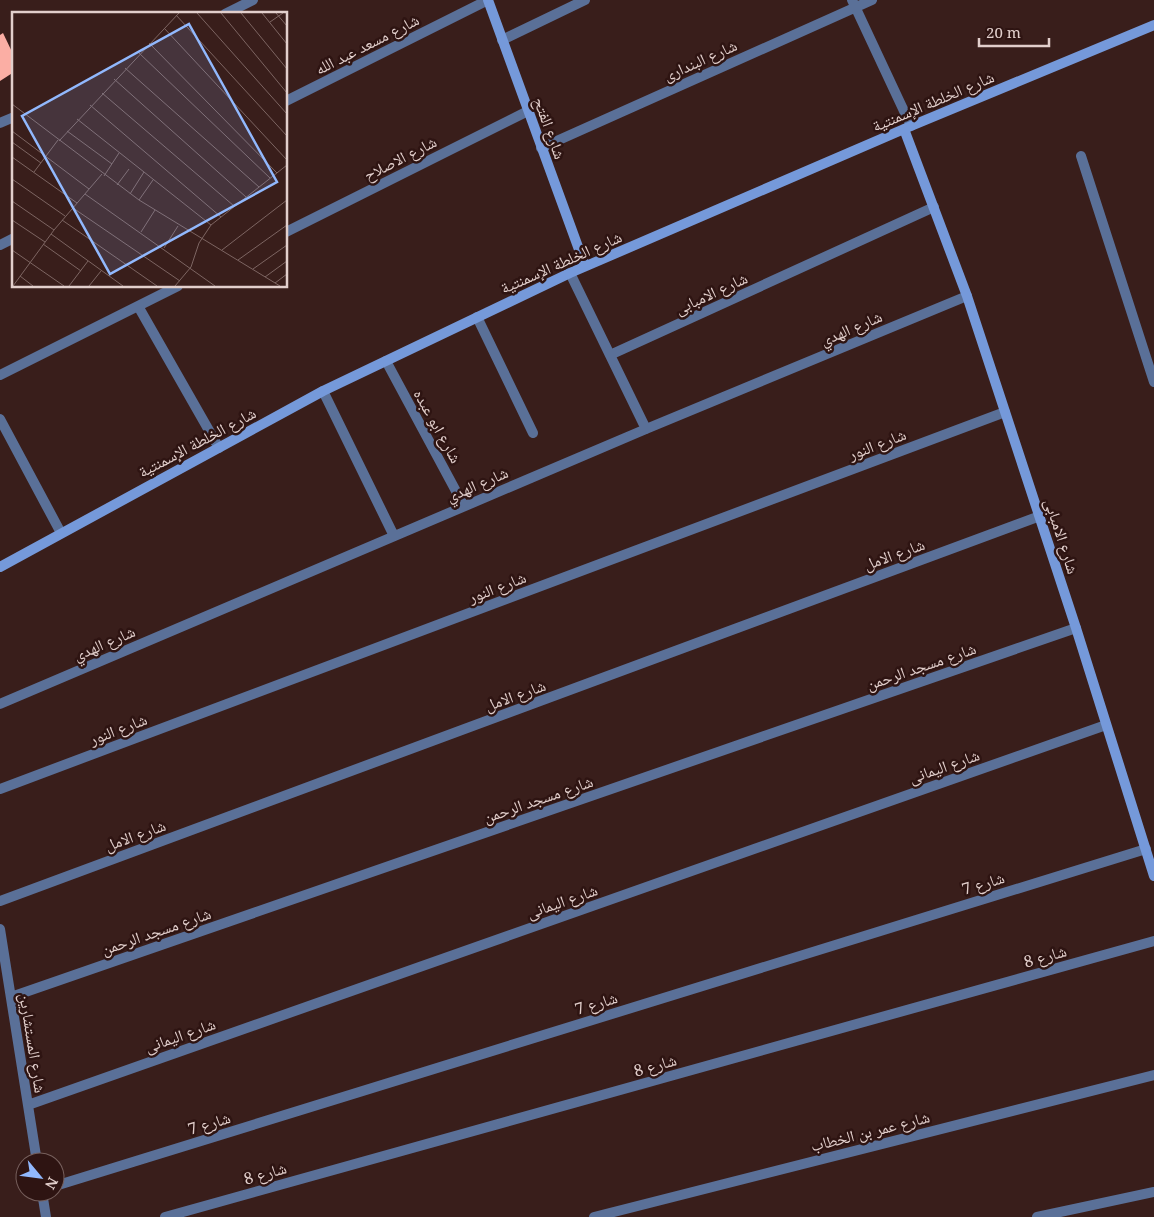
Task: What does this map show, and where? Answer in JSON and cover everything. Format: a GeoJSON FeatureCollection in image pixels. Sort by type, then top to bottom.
{"type":"FeatureCollection","features":[{"type":"Feature","properties":{"kind":"street"},"geometry":{"type":"LineString","coordinates":[[229,12],[253,0]]}},
{"type":"Feature","properties":{"kind":"street","name":"شارع الفتح"},"geometry":{"type":"LineString","coordinates":[[488,0],[585,266]]}},
{"type":"Feature","properties":{"kind":"street","name":"شارع مسعد عبد الله"},"geometry":{"type":"LineString","coordinates":[[288,100],[488,0]]}},
{"type":"Feature","properties":{"kind":"street"},"geometry":{"type":"LineString","coordinates":[[502,40],[585,0]]}},
{"type":"Feature","properties":{"kind":"street","name":"شارع البندارى"},"geometry":{"type":"LineString","coordinates":[[541,148],[854,4],[872,0]]}},
{"type":"Feature","properties":{"kind":"street"},"geometry":{"type":"LineString","coordinates":[[854,4],[907,128]]}},
{"type":"Feature","properties":{"kind":"street","name":"شارع الخلطة الإسمنتية"},"geometry":{"type":"LineString","coordinates":[[0,567],[323,391],[570,273],[907,128],[1154,25]]}},
{"type":"Feature","properties":{"kind":"street","name":"شارع الاصلاح"},"geometry":{"type":"LineString","coordinates":[[288,231],[528,111]]}},
{"type":"Feature","properties":{"kind":"street"},"geometry":{"type":"LineString","coordinates":[[0,123],[12,118]]}},
{"type":"Feature","properties":{"kind":"street","name":"شارع الامبابى"},"geometry":{"type":"LineString","coordinates":[[907,128],[967,296],[1040,516],[1154,876]]}},
{"type":"Feature","properties":{"kind":"street"},"geometry":{"type":"LineString","coordinates":[[1081,156],[1154,382]]}},
{"type":"Feature","properties":{"kind":"street","name":"شارع الامبابى"},"geometry":{"type":"LineString","coordinates":[[610,356],[934,208]]}},
{"type":"Feature","properties":{"kind":"street"},"geometry":{"type":"LineString","coordinates":[[0,245],[12,239]]}},
{"type":"Feature","properties":{"kind":"street"},"geometry":{"type":"LineString","coordinates":[[570,273],[646,429]]}},
{"type":"Feature","properties":{"kind":"street"},"geometry":{"type":"LineString","coordinates":[[0,375],[174,288]]}},
{"type":"Feature","properties":{"kind":"street","name":"شارع الهدي"},"geometry":{"type":"LineString","coordinates":[[0,704],[646,429],[967,296]]}},
{"type":"Feature","properties":{"kind":"street"},"geometry":{"type":"LineString","coordinates":[[138,306],[219,448]]}},
{"type":"Feature","properties":{"kind":"street"},"geometry":{"type":"LineString","coordinates":[[477,317],[533,432]]}},
{"type":"Feature","properties":{"kind":"street","name":"شارع ابو عبده"},"geometry":{"type":"LineString","coordinates":[[386,361],[464,506]]}},
{"type":"Feature","properties":{"kind":"street"},"geometry":{"type":"LineString","coordinates":[[323,391],[394,536]]}},
{"type":"Feature","properties":{"kind":"street","name":"شارع النور"},"geometry":{"type":"LineString","coordinates":[[0,790],[1005,412]]}},
{"type":"Feature","properties":{"kind":"street"},"geometry":{"type":"LineString","coordinates":[[0,419],[61,533]]}},
{"type":"Feature","properties":{"kind":"street","name":"شارع الامل"},"geometry":{"type":"LineString","coordinates":[[0,901],[1040,516]]}},
{"type":"Feature","properties":{"kind":"street","name":"شارع مسجد الرحمن"},"geometry":{"type":"LineString","coordinates":[[11,997],[1076,628]]}},
{"type":"Feature","properties":{"kind":"street","name":"شارع اليمانى"},"geometry":{"type":"LineString","coordinates":[[28,1105],[1106,725]]}},
{"type":"Feature","properties":{"kind":"street","name":"شارع 7"},"geometry":{"type":"LineString","coordinates":[[65,1183],[1146,849]]}},
{"type":"Feature","properties":{"kind":"street","name":"شارع المستشارين"},"geometry":{"type":"LineString","coordinates":[[0,929],[35,1152]]}},
{"type":"Feature","properties":{"kind":"street","name":"شارع 8"},"geometry":{"type":"LineString","coordinates":[[164,1217],[1154,941]]}},
{"type":"Feature","properties":{"kind":"street","name":"شارع عمر بن الخطاب"},"geometry":{"type":"LineString","coordinates":[[594,1217],[1154,1075]]}},
{"type":"Feature","properties":{"kind":"street"},"geometry":{"type":"LineString","coordinates":[[1037,1217],[1154,1192]]}},
{"type":"Feature","properties":{"kind":"street"},"geometry":{"type":"LineString","coordinates":[[44,1202],[46,1217]]}},
{"type":"Feature","properties":{"kind":"building"},"geometry":{"type":"Polygon","coordinates":[[[3,33],[12,52],[12,73],[0,81],[0,35],[3,33]]]}}]}
